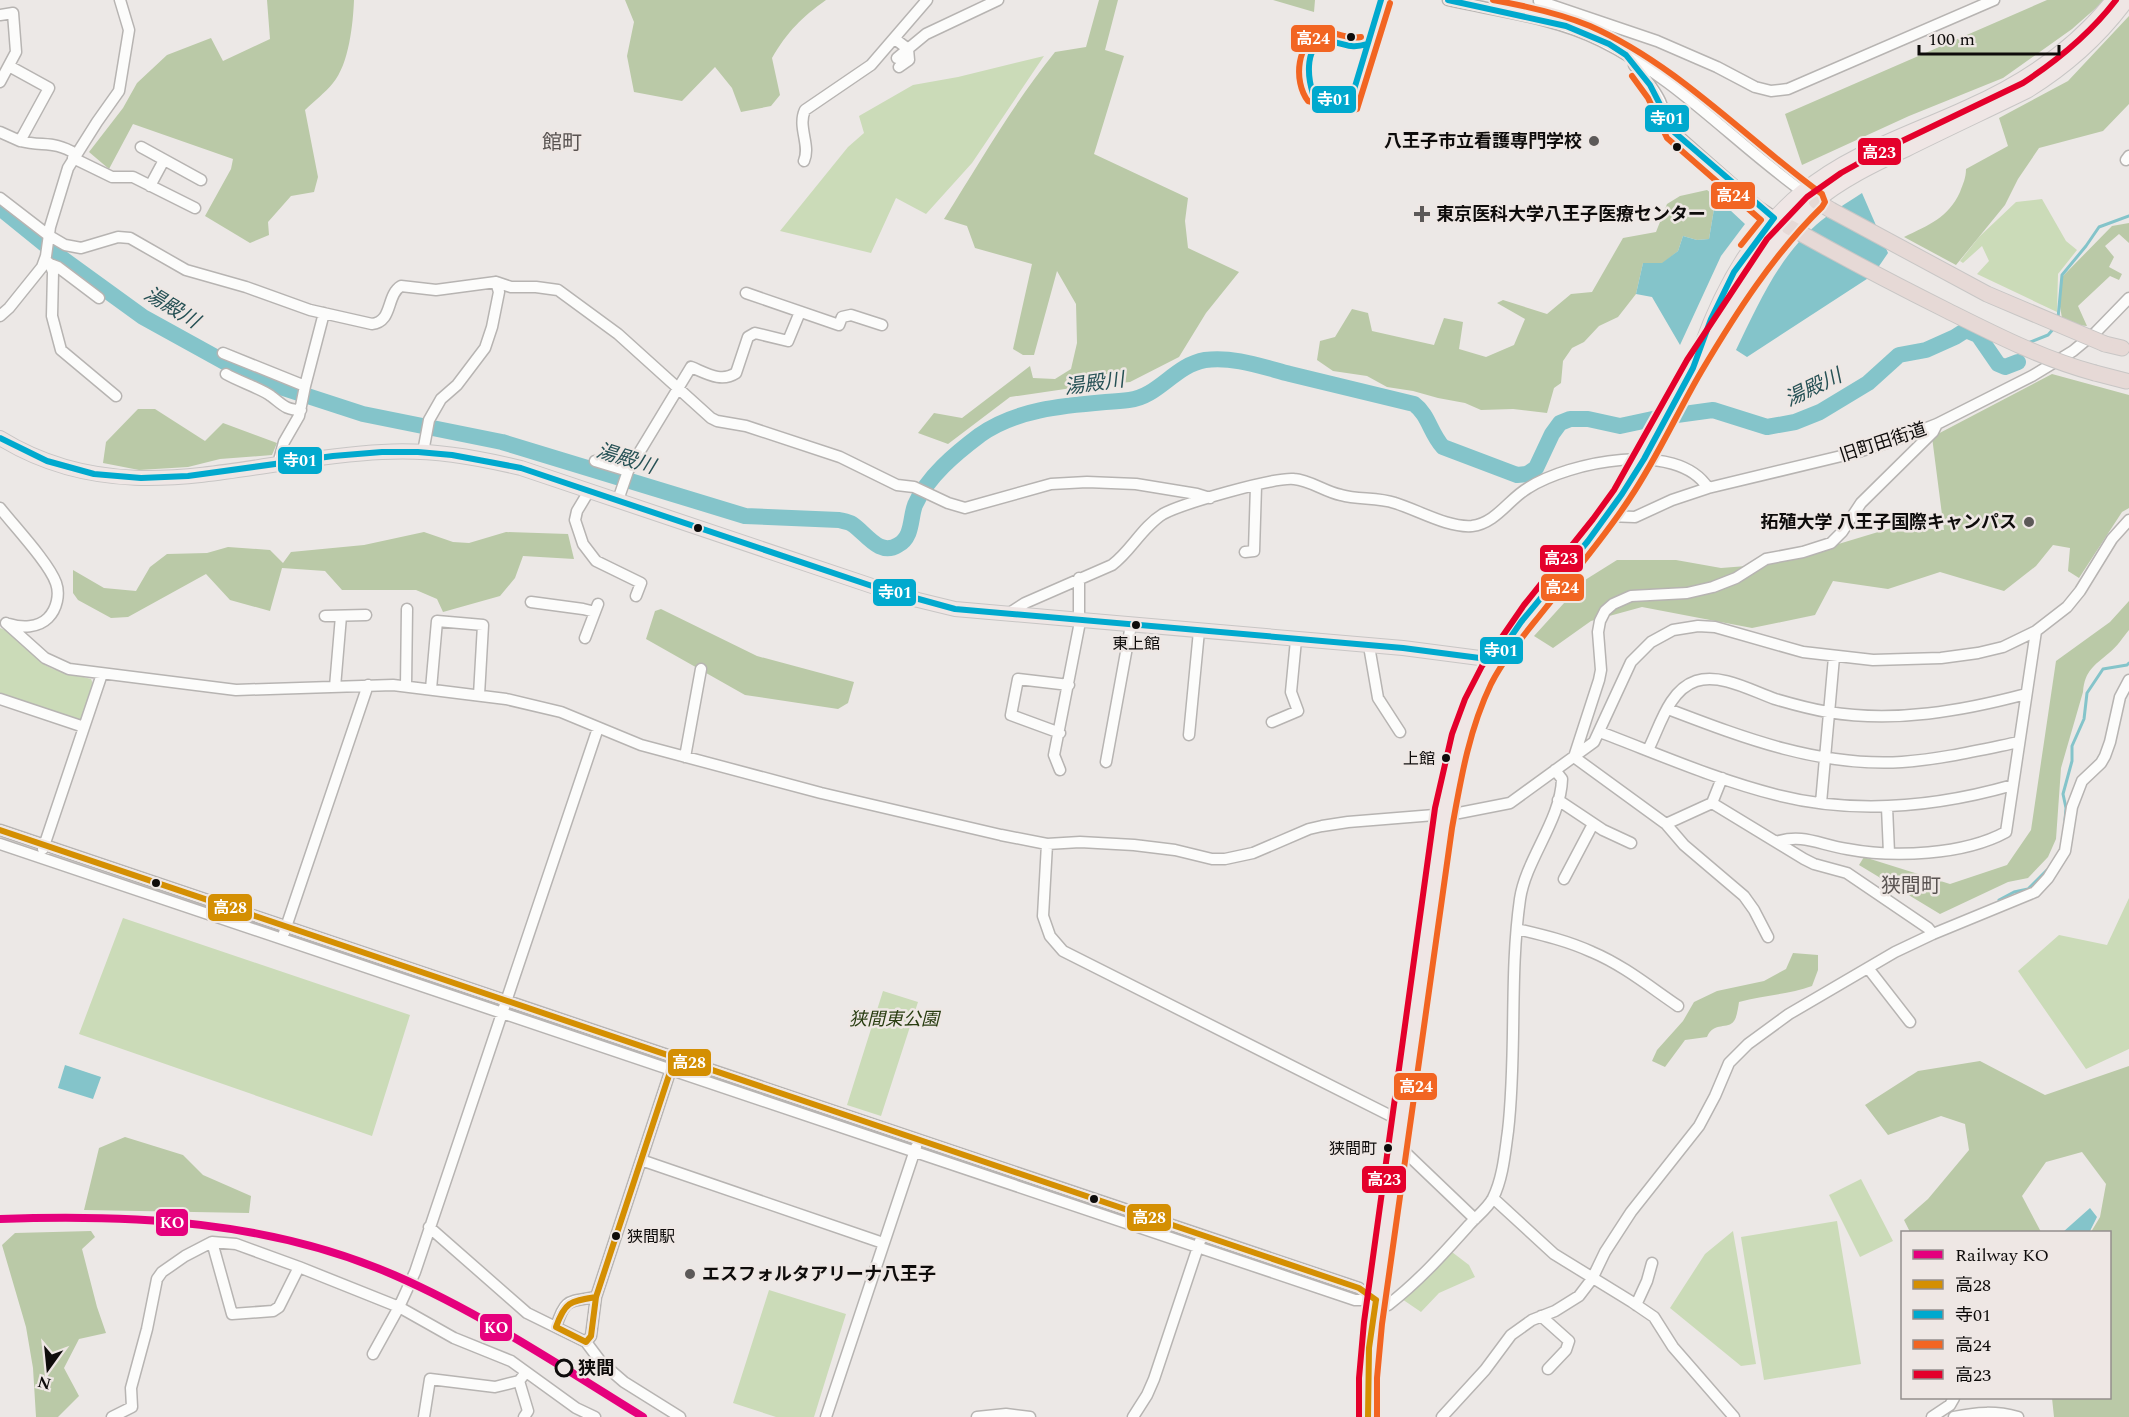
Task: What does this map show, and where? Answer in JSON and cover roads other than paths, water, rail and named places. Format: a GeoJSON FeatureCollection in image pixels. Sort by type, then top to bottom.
{"type":"FeatureCollection","features":[{"type":"Feature","properties":{"kind":"highway"},"geometry":{"type":"LineString","coordinates":[[1816,201],[1987,294],[2105,344],[2122,348]]}},
{"type":"Feature","properties":{"kind":"highway"},"geometry":{"type":"LineString","coordinates":[[1795,230],[1880,277],[2008,341],[2043,356],[2126,381]]}},
{"type":"Feature","properties":{"kind":"main road"},"geometry":{"type":"LineString","coordinates":[[1693,368],[1711,319],[1734,272],[1774,218],[1802,192],[1853,158],[1968,108],[2034,73],[2076,41],[2114,0]]}},
{"type":"Feature","properties":{"kind":"main road"},"geometry":{"type":"LineString","coordinates":[[1368,1417],[1369,1348],[1454,760],[1462,731],[1475,699],[1495,660],[1521,622],[1607,516],[1644,459],[1693,368],[1754,271],[1795,230],[1816,201],[1861,172],[2045,80],[2094,40],[2127,0]]}},
{"type":"Feature","properties":{"kind":"main road"},"geometry":{"type":"LineString","coordinates":[[0,438],[55,464],[91,474],[123,478],[170,478],[362,453],[423,452],[483,459],[521,468],[589,491],[620,494],[897,594],[956,609],[1369,646],[1495,660]]}},
{"type":"Feature","properties":{"kind":"street"},"geometry":{"type":"LineString","coordinates":[[116,396],[61,350],[52,316],[53,272],[47,260],[48,237],[64,176],[74,156],[119,91],[129,30],[120,0]]}},
{"type":"Feature","properties":{"kind":"street"},"geometry":{"type":"LineString","coordinates":[[804,161],[806,156],[801,117],[809,106],[871,65],[927,0]]}},
{"type":"Feature","properties":{"kind":"street"},"geometry":{"type":"LineString","coordinates":[[898,62],[908,49],[926,34],[998,0]]}},
{"type":"Feature","properties":{"kind":"street"},"geometry":{"type":"LineString","coordinates":[[1448,0],[1549,21],[1601,40],[1679,92],[1816,201]]}},
{"type":"Feature","properties":{"kind":"street"},"geometry":{"type":"LineString","coordinates":[[1539,1],[1657,41],[1717,67],[1755,87],[1771,91],[1788,89],[1994,0]]}},
{"type":"Feature","properties":{"kind":"street"},"geometry":{"type":"LineString","coordinates":[[0,15],[13,13],[16,52],[0,82]]}},
{"type":"Feature","properties":{"kind":"street"},"geometry":{"type":"LineString","coordinates":[[895,39],[908,49]]}},
{"type":"Feature","properties":{"kind":"street"},"geometry":{"type":"LineString","coordinates":[[1627,56],[1654,89],[1661,103],[1666,123],[1674,132],[1759,207],[1795,230]]}},
{"type":"Feature","properties":{"kind":"street"},"geometry":{"type":"LineString","coordinates":[[9,66],[49,88],[20,141]]}},
{"type":"Feature","properties":{"kind":"street"},"geometry":{"type":"LineString","coordinates":[[0,132],[36,145],[59,145],[111,177],[133,177],[195,208]]}},
{"type":"Feature","properties":{"kind":"street"},"geometry":{"type":"LineString","coordinates":[[141,147],[201,180]]}},
{"type":"Feature","properties":{"kind":"street"},"geometry":{"type":"LineString","coordinates":[[150,186],[164,160]]}},
{"type":"Feature","properties":{"kind":"street"},"geometry":{"type":"LineString","coordinates":[[0,198],[48,237],[65,245],[81,248],[118,237],[130,238],[186,270],[324,314],[377,323],[384,319],[395,291],[401,286],[436,290],[496,282],[511,287],[536,287],[562,292],[618,334],[706,415],[717,421],[746,426],[803,444],[840,457],[897,485],[914,487],[948,503],[965,508],[1051,484],[1087,482],[1136,484],[1210,498]]}},
{"type":"Feature","properties":{"kind":"street"},"geometry":{"type":"LineString","coordinates":[[47,260],[99,298]]}},
{"type":"Feature","properties":{"kind":"street"},"geometry":{"type":"LineString","coordinates":[[0,316],[47,260]]}},
{"type":"Feature","properties":{"kind":"street"},"geometry":{"type":"LineString","coordinates":[[423,452],[429,420],[441,399],[458,385],[485,348],[499,292],[496,282]]}},
{"type":"Feature","properties":{"kind":"street"},"geometry":{"type":"LineString","coordinates":[[746,293],[839,325],[842,317],[851,315],[882,325]]}},
{"type":"Feature","properties":{"kind":"street","name":"旧町田街道"},"geometry":{"type":"LineString","coordinates":[[1607,516],[1635,517],[1672,500],[1708,488],[1858,452],[1896,440],[1937,423],[2032,376],[2073,351],[2106,323],[2129,298]]}},
{"type":"Feature","properties":{"kind":"street"},"geometry":{"type":"LineString","coordinates":[[620,494],[628,472],[691,367],[722,379],[736,373],[748,337],[755,333],[788,341],[800,312]]}},
{"type":"Feature","properties":{"kind":"street"},"geometry":{"type":"LineString","coordinates":[[278,464],[284,442],[299,416],[304,387],[324,314]]}},
{"type":"Feature","properties":{"kind":"street"},"geometry":{"type":"LineString","coordinates":[[223,353],[304,387]]}},
{"type":"Feature","properties":{"kind":"street"},"geometry":{"type":"LineString","coordinates":[[226,374],[270,396],[278,404],[292,410],[301,407]]}},
{"type":"Feature","properties":{"kind":"street"},"geometry":{"type":"LineString","coordinates":[[1574,757],[1599,680],[1598,632],[1605,611],[1621,599],[1631,596],[1687,593],[1713,587],[1736,578],[1766,559],[1803,552],[1832,543],[1862,503],[1934,432],[1937,423]]}},
{"type":"Feature","properties":{"kind":"street"},"geometry":{"type":"LineString","coordinates":[[1008,614],[1024,603],[1117,562],[1144,531],[1163,514],[1210,498],[1292,478],[1340,495],[1394,502],[1456,525],[1471,526],[1494,516],[1526,488],[1549,477],[1595,464],[1644,459],[1659,460],[1682,467],[1702,479],[1708,488]]}},
{"type":"Feature","properties":{"kind":"street"},"geometry":{"type":"LineString","coordinates":[[595,460],[628,472]]}},
{"type":"Feature","properties":{"kind":"street"},"geometry":{"type":"LineString","coordinates":[[1245,552],[1254,551],[1256,486]]}},
{"type":"Feature","properties":{"kind":"street"},"geometry":{"type":"LineString","coordinates":[[589,491],[577,511],[575,520],[584,544],[596,561],[641,583],[636,596]]}},
{"type":"Feature","properties":{"kind":"street"},"geometry":{"type":"LineString","coordinates":[[0,508],[51,574],[58,591],[54,609],[45,621],[27,627],[3,622]]}},
{"type":"Feature","properties":{"kind":"street"},"geometry":{"type":"LineString","coordinates":[[3,622],[54,663],[69,669],[236,690],[368,685],[406,686],[506,699],[561,712],[636,744],[878,807],[1001,835],[1047,844],[1067,842],[1120,844],[1176,850],[1212,859],[1225,859],[1253,853],[1309,829],[1322,826],[1445,814],[1510,803],[1594,742],[1631,662],[1651,642],[1673,630],[1698,626],[1715,627],[1792,649],[1834,657],[1886,661],[1941,658],[1995,649],[2036,631],[2054,619],[2073,601],[2109,543],[2129,520]]}},
{"type":"Feature","properties":{"kind":"street"},"geometry":{"type":"LineString","coordinates":[[1060,770],[1054,755],[1060,734],[1080,621],[1079,578]]}},
{"type":"Feature","properties":{"kind":"street"},"geometry":{"type":"LineString","coordinates":[[531,602],[583,609],[597,608],[585,639]]}},
{"type":"Feature","properties":{"kind":"street"},"geometry":{"type":"LineString","coordinates":[[406,686],[407,609]]}},
{"type":"Feature","properties":{"kind":"street"},"geometry":{"type":"LineString","coordinates":[[325,616],[366,615]]}},
{"type":"Feature","properties":{"kind":"street"},"geometry":{"type":"LineString","coordinates":[[335,687],[341,616]]}},
{"type":"Feature","properties":{"kind":"street"},"geometry":{"type":"LineString","coordinates":[[431,689],[437,621],[483,625],[479,695]]}},
{"type":"Feature","properties":{"kind":"street"},"geometry":{"type":"LineString","coordinates":[[1107,762],[1131,625]]}},
{"type":"Feature","properties":{"kind":"street"},"geometry":{"type":"LineString","coordinates":[[1189,735],[1199,631]]}},
{"type":"Feature","properties":{"kind":"street"},"geometry":{"type":"LineString","coordinates":[[1776,842],[1799,837],[1846,849],[1889,854],[1924,853],[1954,849],[2003,834],[2008,829],[2036,631]]}},
{"type":"Feature","properties":{"kind":"street"},"geometry":{"type":"LineString","coordinates":[[1272,722],[1298,711],[1291,692],[1296,640]]}},
{"type":"Feature","properties":{"kind":"street"},"geometry":{"type":"LineString","coordinates":[[1369,646],[1378,698],[1400,732]]}},
{"type":"Feature","properties":{"kind":"street"},"geometry":{"type":"LineString","coordinates":[[1821,803],[1834,657]]}},
{"type":"Feature","properties":{"kind":"street"},"geometry":{"type":"LineString","coordinates":[[685,757],[701,669]]}},
{"type":"Feature","properties":{"kind":"street"},"geometry":{"type":"LineString","coordinates":[[40,858],[102,674]]}},
{"type":"Feature","properties":{"kind":"street"},"geometry":{"type":"LineString","coordinates":[[1060,734],[1011,716],[1018,679],[1069,685]]}},
{"type":"Feature","properties":{"kind":"street"},"geometry":{"type":"LineString","coordinates":[[1648,750],[1668,709],[1682,688],[1695,681],[1713,679],[1776,699],[1829,712],[1887,716],[1957,711],[2026,694]]}},
{"type":"Feature","properties":{"kind":"street"},"geometry":{"type":"LineString","coordinates":[[1442,1417],[1485,1370],[1510,1336],[1532,1320],[1556,1311],[1579,1296],[1592,1279],[1605,1252],[1631,1212],[1703,1119],[1730,1063],[1748,1044],[1789,1014],[1895,952],[2035,892],[2048,878],[2065,850],[2072,807],[2082,781],[2105,756],[2120,697],[2129,680]]}},
{"type":"Feature","properties":{"kind":"street"},"geometry":{"type":"LineString","coordinates":[[282,939],[368,685]]}},
{"type":"Feature","properties":{"kind":"street"},"geometry":{"type":"LineString","coordinates":[[0,699],[84,727]]}},
{"type":"Feature","properties":{"kind":"street"},"geometry":{"type":"LineString","coordinates":[[1668,709],[1768,746],[1859,761],[1900,762],[1944,758],[2019,742]]}},
{"type":"Feature","properties":{"kind":"street"},"geometry":{"type":"LineString","coordinates":[[373,1354],[415,1272],[598,728]]}},
{"type":"Feature","properties":{"kind":"street"},"geometry":{"type":"LineString","coordinates":[[1600,732],[1722,778],[1780,796],[1821,803],[1861,807],[1937,803],[2013,785]]}},
{"type":"Feature","properties":{"kind":"street"},"geometry":{"type":"LineString","coordinates":[[1574,757],[1666,824],[1684,845],[1744,896],[1768,937]]}},
{"type":"Feature","properties":{"kind":"street"},"geometry":{"type":"LineString","coordinates":[[0,830],[1359,1288],[1388,1305],[1428,1271],[1493,1198],[1504,1160],[1512,1092],[1517,929],[1523,885],[1558,800],[1562,780],[1555,770]]}},
{"type":"Feature","properties":{"kind":"street"},"geometry":{"type":"LineString","coordinates":[[1666,824],[1712,803],[1722,778]]}},
{"type":"Feature","properties":{"kind":"street"},"geometry":{"type":"LineString","coordinates":[[1558,800],[1593,824],[1631,843]]}},
{"type":"Feature","properties":{"kind":"street"},"geometry":{"type":"LineString","coordinates":[[1712,803],[1814,864],[1847,873],[1928,928],[1933,934]]}},
{"type":"Feature","properties":{"kind":"street"},"geometry":{"type":"LineString","coordinates":[[1887,807],[1889,854]]}},
{"type":"Feature","properties":{"kind":"street"},"geometry":{"type":"LineString","coordinates":[[1564,879],[1593,824]]}},
{"type":"Feature","properties":{"kind":"street"},"geometry":{"type":"LineString","coordinates":[[0,844],[1355,1300],[1376,1300]]}},
{"type":"Feature","properties":{"kind":"street"},"geometry":{"type":"LineString","coordinates":[[1047,844],[1043,916],[1050,936],[1063,951],[1402,1119]]}},
{"type":"Feature","properties":{"kind":"street"},"geometry":{"type":"LineString","coordinates":[[1517,929],[1563,940],[1593,952],[1625,970],[1678,1006]]}},
{"type":"Feature","properties":{"kind":"street"},"geometry":{"type":"LineString","coordinates":[[1868,968],[1910,1022]]}},
{"type":"Feature","properties":{"kind":"street"},"geometry":{"type":"LineString","coordinates":[[586,1342],[591,1336],[596,1297],[675,1057]]}},
{"type":"Feature","properties":{"kind":"street"},"geometry":{"type":"LineString","coordinates":[[826,1417],[918,1139]]}},
{"type":"Feature","properties":{"kind":"street"},"geometry":{"type":"LineString","coordinates":[[1399,1149],[1407,1154],[1474,1219]]}},
{"type":"Feature","properties":{"kind":"street"},"geometry":{"type":"LineString","coordinates":[[641,1161],[883,1243]]}},
{"type":"Feature","properties":{"kind":"street"},"geometry":{"type":"LineString","coordinates":[[1493,1198],[1554,1254],[1654,1317],[1672,1347],[1734,1417]]}},
{"type":"Feature","properties":{"kind":"street"},"geometry":{"type":"LineString","coordinates":[[429,1227],[527,1313],[586,1342],[601,1362],[624,1382],[680,1417]]}},
{"type":"Feature","properties":{"kind":"street"},"geometry":{"type":"LineString","coordinates":[[1132,1417],[1154,1379],[1202,1235]]}},
{"type":"Feature","properties":{"kind":"street"},"geometry":{"type":"LineString","coordinates":[[212,1242],[232,1314],[273,1311],[279,1307],[299,1267]]}},
{"type":"Feature","properties":{"kind":"street"},"geometry":{"type":"LineString","coordinates":[[112,1417],[132,1407],[131,1388],[147,1329],[157,1279],[162,1272],[212,1242],[236,1244],[400,1304],[454,1338],[511,1361],[576,1408],[595,1417]]}},
{"type":"Feature","properties":{"kind":"street"},"geometry":{"type":"LineString","coordinates":[[1636,1305],[1652,1263]]}},
{"type":"Feature","properties":{"kind":"street"},"geometry":{"type":"LineString","coordinates":[[556,1327],[562,1309],[567,1303],[596,1297]]}},
{"type":"Feature","properties":{"kind":"street"},"geometry":{"type":"LineString","coordinates":[[1541,1316],[1569,1341],[1566,1350],[1548,1369]]}},
{"type":"Feature","properties":{"kind":"street"},"geometry":{"type":"LineString","coordinates":[[424,1417],[430,1379],[495,1387],[519,1382],[526,1372]]}},
{"type":"Feature","properties":{"kind":"street"},"geometry":{"type":"LineString","coordinates":[[519,1382],[528,1411],[525,1417]]}},
{"type":"Feature","properties":{"kind":"street"},"geometry":{"type":"LineString","coordinates":[[1932,1417],[1950,1405],[1953,1399]]}},
{"type":"Feature","properties":{"kind":"street"},"geometry":{"type":"LineString","coordinates":[[1954,1417],[1980,1412],[1999,1412],[2018,1417]]}},
{"type":"Feature","properties":{"kind":"street"},"geometry":{"type":"LineString","coordinates":[[977,1417],[1006,1414],[1030,1417]]}},
{"type":"Feature","properties":{"kind":"water"},"geometry":{"type":"Polygon","coordinates":[[[1862,193],[1888,253],[1873,275],[1747,357],[1736,350],[1770,283],[1791,252],[1816,225],[1862,193]]]}},
{"type":"Feature","properties":{"kind":"water"},"geometry":{"type":"Polygon","coordinates":[[[1716,197],[1745,224],[1721,256],[1680,345],[1652,297],[1636,294],[1643,263],[1662,263],[1678,251],[1683,236],[1697,240],[1709,239],[1716,197]]]}},
{"type":"Feature","properties":{"kind":"water"},"geometry":{"type":"Polygon","coordinates":[[[65,1065],[101,1077],[93,1099],[58,1088],[65,1065]]]}},
{"type":"Feature","properties":{"kind":"water"},"geometry":{"type":"Polygon","coordinates":[[[2090,1208],[2097,1217],[2090,1231],[2064,1231],[2090,1208]]]}},
{"type":"Feature","properties":{"kind":"waterway","name":"湯殿川"},"geometry":{"type":"LineString","coordinates":[[0,208],[63,259],[143,317],[239,370],[280,387],[363,414],[502,442],[745,516],[839,520],[852,524],[873,542],[885,548],[891,548],[903,542],[920,495],[943,466],[980,435],[996,425],[1052,408],[1139,398],[1185,368],[1205,360],[1248,363],[1414,404],[1423,413],[1443,447],[1517,475],[1527,474],[1536,468],[1552,434],[1560,423],[1570,419],[1588,419],[1620,426],[1713,410],[1767,427],[1795,422],[1820,412],[1868,383],[1899,355],[1926,350],[1966,330],[1978,335],[1998,364],[2005,367],[2018,362]]}},
{"type":"Feature","properties":{"kind":"waterway","name":"湯殿川"},"geometry":{"type":"LineString","coordinates":[[2058,318],[2062,275],[2099,227],[2129,216]]}},
{"type":"Feature","properties":{"kind":"waterway","name":"湯殿川"},"geometry":{"type":"LineString","coordinates":[[2028,343],[2048,335],[2055,327]]}},
{"type":"Feature","properties":{"kind":"waterway","name":"湯殿川"},"geometry":{"type":"LineString","coordinates":[[2018,362],[2024,351]]}},
{"type":"Feature","properties":{"kind":"waterway"},"geometry":{"type":"LineString","coordinates":[[2065,820],[2066,808],[2063,794],[2072,761],[2072,746],[2084,719],[2087,693],[2103,669],[2129,663]]}},
{"type":"Feature","properties":{"kind":"waterway"},"geometry":{"type":"LineString","coordinates":[[1999,900],[2014,892],[2028,889],[2047,870]]}},
{"type":"Feature","properties":{"kind":"rail line","name":"KO"},"geometry":{"type":"LineString","coordinates":[[0,1219],[100,1218],[200,1225],[250,1232],[347,1257],[394,1275],[458,1306],[643,1417]]}},
{"type":"Feature","properties":{"kind":"place","name":"八王子市立看護専門学校"},"geometry":{"type":"Point","coordinates":[1594,141]}},
{"type":"Feature","properties":{"kind":"place","name":"東京医科大学八王子医療センター"},"geometry":{"type":"Point","coordinates":[1422,214]}},
{"type":"Feature","properties":{"kind":"place","name":"拓殖大学 八王子国際キャンパス"},"geometry":{"type":"Point","coordinates":[2029,522]}},
{"type":"Feature","properties":{"kind":"place","name":"東上館"},"geometry":{"type":"Point","coordinates":[1136,625]}},
{"type":"Feature","properties":{"kind":"place","name":"上館"},"geometry":{"type":"Point","coordinates":[1446,758]}},
{"type":"Feature","properties":{"kind":"place","name":"狭間町"},"geometry":{"type":"Point","coordinates":[1388,1148]}},
{"type":"Feature","properties":{"kind":"place","name":"狭間駅"},"geometry":{"type":"Point","coordinates":[616,1236]}},
{"type":"Feature","properties":{"kind":"place","name":"エスフォルタアリーナ八王子"},"geometry":{"type":"Point","coordinates":[690,1274]}},
{"type":"Feature","properties":{"kind":"place","name":"狭間"},"geometry":{"type":"Point","coordinates":[564,1368]}},
{"type":"Feature","properties":{"kind":"district","name":"館町"},"geometry":{"type":"Point","coordinates":[562,142]}},
{"type":"Feature","properties":{"kind":"district","name":"狭間町"},"geometry":{"type":"Point","coordinates":[1911,885]}},
{"type":"Feature","properties":{"kind":"park label","name":"狭間東公園"},"geometry":{"type":"Point","coordinates":[894,1019]}}]}
